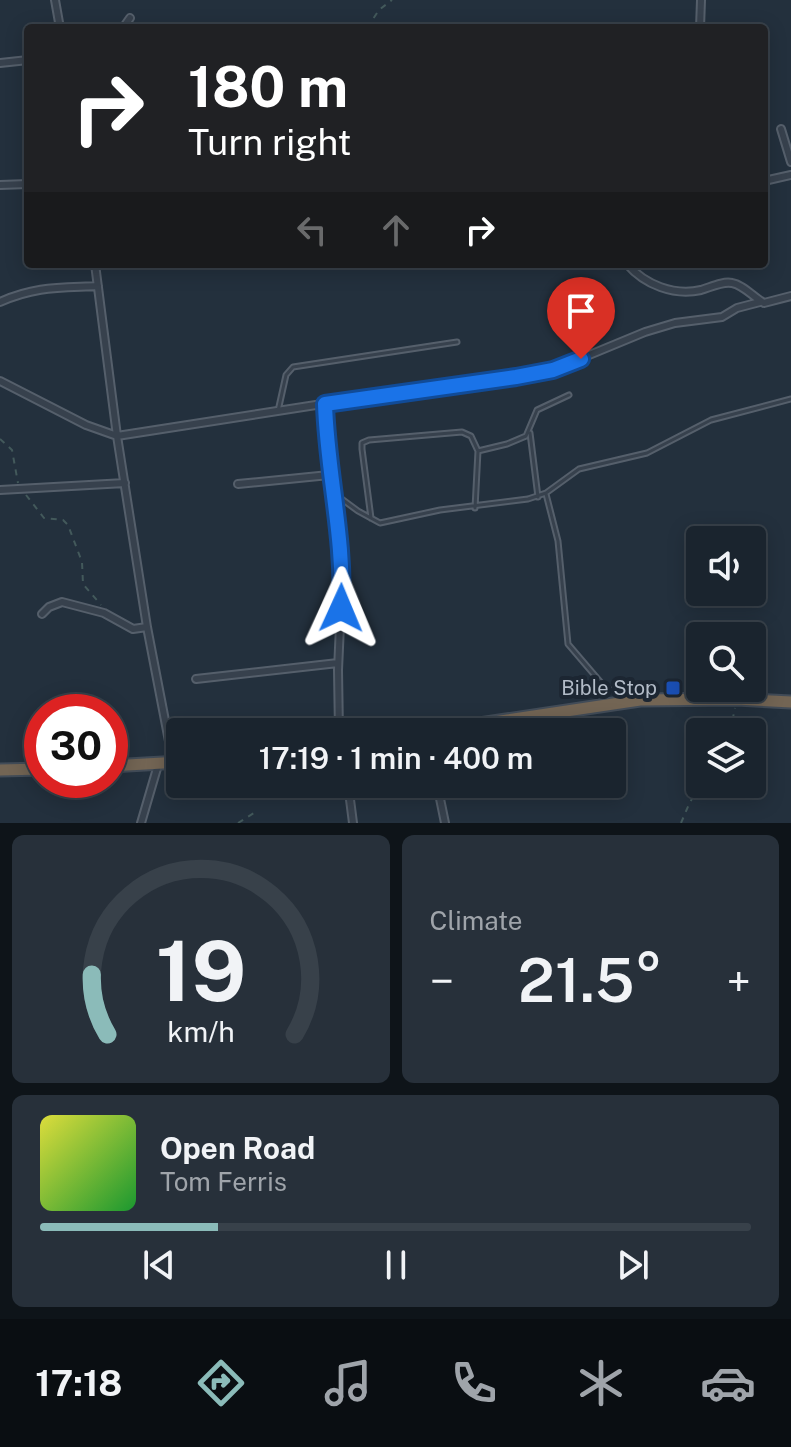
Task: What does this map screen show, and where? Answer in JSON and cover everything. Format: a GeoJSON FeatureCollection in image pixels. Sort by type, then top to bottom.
{"type":"FeatureCollection","features":[{"type":"Feature","properties":{"kind":"highway"},"geometry":{"type":"LineString","coordinates":[[524,718],[633,701],[686,700]]}},
{"type":"Feature","properties":{"kind":"highway"},"geometry":{"type":"LineString","coordinates":[[766,701],[791,702]]}},
{"type":"Feature","properties":{"kind":"highway"},"geometry":{"type":"LineString","coordinates":[[128,766],[166,764]]}},
{"type":"Feature","properties":{"kind":"highway"},"geometry":{"type":"LineString","coordinates":[[0,770],[24,769]]}},
{"type":"Feature","properties":{"kind":"street"},"geometry":{"type":"LineString","coordinates":[[55,0],[59,24]]}},
{"type":"Feature","properties":{"kind":"street"},"geometry":{"type":"LineString","coordinates":[[700,24],[701,0]]}},
{"type":"Feature","properties":{"kind":"street"},"geometry":{"type":"LineString","coordinates":[[126,24],[130,18]]}},
{"type":"Feature","properties":{"kind":"street"},"geometry":{"type":"LineString","coordinates":[[0,63],[24,60]]}},
{"type":"Feature","properties":{"kind":"street"},"geometry":{"type":"LineString","coordinates":[[781,129],[791,162]]}},
{"type":"Feature","properties":{"kind":"street"},"geometry":{"type":"LineString","coordinates":[[768,180],[791,175]]}},
{"type":"Feature","properties":{"kind":"street"},"geometry":{"type":"LineString","coordinates":[[0,185],[24,184]]}},
{"type":"Feature","properties":{"kind":"street"},"geometry":{"type":"LineString","coordinates":[[96,268],[117,436],[147,627],[167,718]]}},
{"type":"Feature","properties":{"kind":"street"},"geometry":{"type":"LineString","coordinates":[[630,268],[654,286],[696,291],[736,283],[760,302]]}},
{"type":"Feature","properties":{"kind":"street"},"geometry":{"type":"LineString","coordinates":[[0,302],[37,289],[98,286]]}},
{"type":"Feature","properties":{"kind":"street"},"geometry":{"type":"LineString","coordinates":[[2,383],[86,425],[117,436],[553,370],[645,332],[675,323],[722,317],[737,308],[791,296]]}},
{"type":"Feature","properties":{"kind":"street"},"geometry":{"type":"LineString","coordinates":[[325,404],[329,475],[335,493],[342,581],[339,718]]}},
{"type":"Feature","properties":{"kind":"street"},"geometry":{"type":"LineString","coordinates":[[238,484],[329,475]]}},
{"type":"Feature","properties":{"kind":"street"},"geometry":{"type":"LineString","coordinates":[[0,490],[125,483]]}},
{"type":"Feature","properties":{"kind":"street"},"geometry":{"type":"LineString","coordinates":[[42,614],[49,607],[62,602],[109,615],[133,629],[147,627]]}},
{"type":"Feature","properties":{"kind":"street"},"geometry":{"type":"LineString","coordinates":[[196,679],[338,663]]}},
{"type":"Feature","properties":{"kind":"street"},"geometry":{"type":"LineString","coordinates":[[141,823],[158,765]]}},
{"type":"Feature","properties":{"kind":"street"},"geometry":{"type":"LineString","coordinates":[[350,798],[353,823]]}},
{"type":"Feature","properties":{"kind":"street"},"geometry":{"type":"LineString","coordinates":[[440,798],[445,823]]}},
{"type":"Feature","properties":{"kind":"lane"},"geometry":{"type":"LineString","coordinates":[[278,411],[286,375],[293,367],[457,342]]}},
{"type":"Feature","properties":{"kind":"lane"},"geometry":{"type":"LineString","coordinates":[[538,497],[530,431],[537,410],[569,395]]}},
{"type":"Feature","properties":{"kind":"lane"},"geometry":{"type":"LineString","coordinates":[[335,493],[371,519],[387,523],[440,510],[475,508],[538,497],[579,469],[647,453],[711,420],[791,399]]}},
{"type":"Feature","properties":{"kind":"lane"},"geometry":{"type":"LineString","coordinates":[[478,451],[519,440],[530,431]]}},
{"type":"Feature","properties":{"kind":"lane"},"geometry":{"type":"LineString","coordinates":[[371,519],[362,443],[369,440],[462,432],[475,440],[478,451],[475,508]]}},
{"type":"Feature","properties":{"kind":"lane"},"geometry":{"type":"LineString","coordinates":[[546,493],[558,541],[568,644],[603,685],[633,701]]}},
{"type":"Feature","properties":{"kind":"path"},"geometry":{"type":"LineString","coordinates":[[370,24],[379,10],[392,0]]}},
{"type":"Feature","properties":{"kind":"path"},"geometry":{"type":"LineString","coordinates":[[0,439],[12,450],[20,489],[44,518],[63,520],[68,525],[82,562],[83,584],[109,615]]}},
{"type":"Feature","properties":{"kind":"path"},"geometry":{"type":"LineString","coordinates":[[681,823],[693,798]]}},
{"type":"Feature","properties":{"kind":"path"},"geometry":{"type":"LineString","coordinates":[[238,823],[254,813]]}},
{"type":"Feature","properties":{"kind":"place","name":"Bible Stop"},"geometry":{"type":"Point","coordinates":[673,688]}},
{"type":"Feature","properties":{"kind":"route"},"geometry":{"type":"LineString","coordinates":[[341,608],[339,524],[329,475],[325,404],[516,377],[553,370],[581,359]]}}]}
